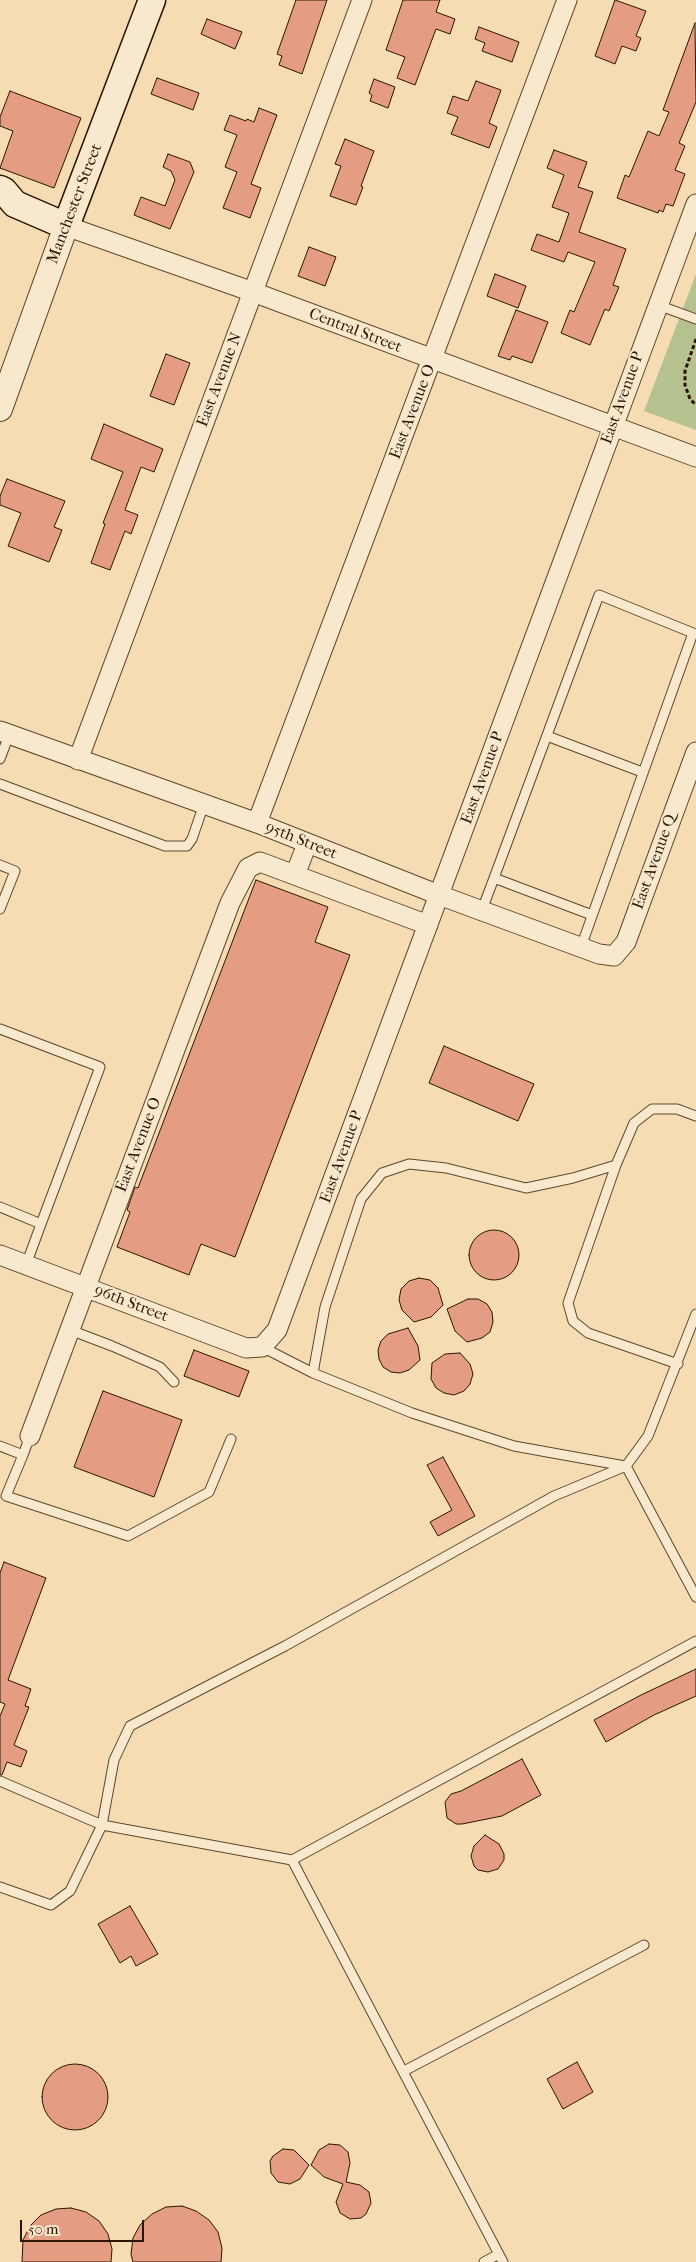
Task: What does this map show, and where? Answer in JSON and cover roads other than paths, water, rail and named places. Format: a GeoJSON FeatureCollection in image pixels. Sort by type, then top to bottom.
{"type":"FeatureCollection","features":[{"type":"Feature","properties":{"kind":"main road","name":"Manchester Street"},"geometry":{"type":"LineString","coordinates":[[66,226],[152,0]]}},
{"type":"Feature","properties":{"kind":"main road","name":"Central Street"},"geometry":{"type":"LineString","coordinates":[[5,200],[66,226]]}},
{"type":"Feature","properties":{"kind":"street","name":"East Avenue N"},"geometry":{"type":"LineString","coordinates":[[78,760],[362,0]]}},
{"type":"Feature","properties":{"kind":"street","name":"East Avenue O"},"geometry":{"type":"LineString","coordinates":[[257,823],[567,0]]}},
{"type":"Feature","properties":{"kind":"street","name":"East Avenue P"},"geometry":{"type":"LineString","coordinates":[[262,1347],[277,1330],[696,204]]}},
{"type":"Feature","properties":{"kind":"street","name":"Central Street"},"geometry":{"type":"LineString","coordinates":[[66,226],[253,292],[696,457]]}},
{"type":"Feature","properties":{"kind":"street","name":"Manchester Street"},"geometry":{"type":"LineString","coordinates":[[0,409],[66,226]]}},
{"type":"Feature","properties":{"kind":"street","name":"95th Street"},"geometry":{"type":"LineString","coordinates":[[4,733],[257,823],[439,895],[601,954]]}},
{"type":"Feature","properties":{"kind":"street","name":"East Avenue Q"},"geometry":{"type":"LineString","coordinates":[[601,954],[614,956],[626,942],[696,752]]}},
{"type":"Feature","properties":{"kind":"street"},"geometry":{"type":"LineString","coordinates":[[307,844],[295,875],[428,925]]}},
{"type":"Feature","properties":{"kind":"street","name":"East Avenue O"},"geometry":{"type":"LineString","coordinates":[[30,1436],[230,903],[248,868],[260,862],[295,875]]}},
{"type":"Feature","properties":{"kind":"street","name":"96th Street"},"geometry":{"type":"LineString","coordinates":[[0,1255],[246,1348],[262,1347]]}},
{"type":"Feature","properties":{"kind":"lane"},"geometry":{"type":"LineString","coordinates":[[658,305],[696,319]]}},
{"type":"Feature","properties":{"kind":"lane"},"geometry":{"type":"LineString","coordinates":[[482,910],[599,595],[693,634],[642,772],[581,947]]}},
{"type":"Feature","properties":{"kind":"lane"},"geometry":{"type":"LineString","coordinates":[[0,758],[4,733]]}},
{"type":"Feature","properties":{"kind":"lane"},"geometry":{"type":"LineString","coordinates":[[547,736],[642,772]]}},
{"type":"Feature","properties":{"kind":"lane"},"geometry":{"type":"LineString","coordinates":[[0,784],[165,846],[187,846],[192,839],[204,804]]}},
{"type":"Feature","properties":{"kind":"lane"},"geometry":{"type":"LineString","coordinates":[[0,865],[14,871],[0,909]]}},
{"type":"Feature","properties":{"kind":"lane"},"geometry":{"type":"LineString","coordinates":[[494,878],[592,914]]}},
{"type":"Feature","properties":{"kind":"lane"},"geometry":{"type":"LineString","coordinates":[[0,1029],[100,1067],[26,1265]]}},
{"type":"Feature","properties":{"kind":"lane"},"geometry":{"type":"LineString","coordinates":[[678,1364],[588,1333],[573,1321],[568,1303],[616,1165],[634,1123],[652,1109],[677,1109],[696,1116]]}},
{"type":"Feature","properties":{"kind":"lane"},"geometry":{"type":"LineString","coordinates":[[312,1373],[325,1307],[362,1199],[382,1173],[409,1164],[446,1168],[526,1188],[574,1178],[616,1165]]}},
{"type":"Feature","properties":{"kind":"lane"},"geometry":{"type":"LineString","coordinates":[[0,1207],[41,1224]]}},
{"type":"Feature","properties":{"kind":"lane"},"geometry":{"type":"LineString","coordinates":[[0,1887],[51,1905],[70,1892],[102,1825],[114,1760],[130,1726],[286,1646],[554,1496],[626,1466],[648,1436],[678,1364],[696,1314]]}},
{"type":"Feature","properties":{"kind":"lane"},"geometry":{"type":"LineString","coordinates":[[70,1330],[112,1346],[160,1368],[174,1382]]}},
{"type":"Feature","properties":{"kind":"lane"},"geometry":{"type":"LineString","coordinates":[[262,1347],[312,1373],[412,1414],[514,1446],[626,1466]]}},
{"type":"Feature","properties":{"kind":"lane"},"geometry":{"type":"LineString","coordinates":[[30,1436],[6,1496],[128,1536],[209,1492],[231,1439]]}},
{"type":"Feature","properties":{"kind":"lane"},"geometry":{"type":"LineString","coordinates":[[0,1446],[23,1455]]}},
{"type":"Feature","properties":{"kind":"lane"},"geometry":{"type":"LineString","coordinates":[[626,1466],[696,1597]]}},
{"type":"Feature","properties":{"kind":"lane"},"geometry":{"type":"LineString","coordinates":[[0,1781],[102,1825],[292,1860],[696,1641]]}},
{"type":"Feature","properties":{"kind":"lane"},"geometry":{"type":"LineString","coordinates":[[292,1860],[501,2258],[484,2262]]}},
{"type":"Feature","properties":{"kind":"lane"},"geometry":{"type":"LineString","coordinates":[[404,2072],[644,1945]]}}]}
